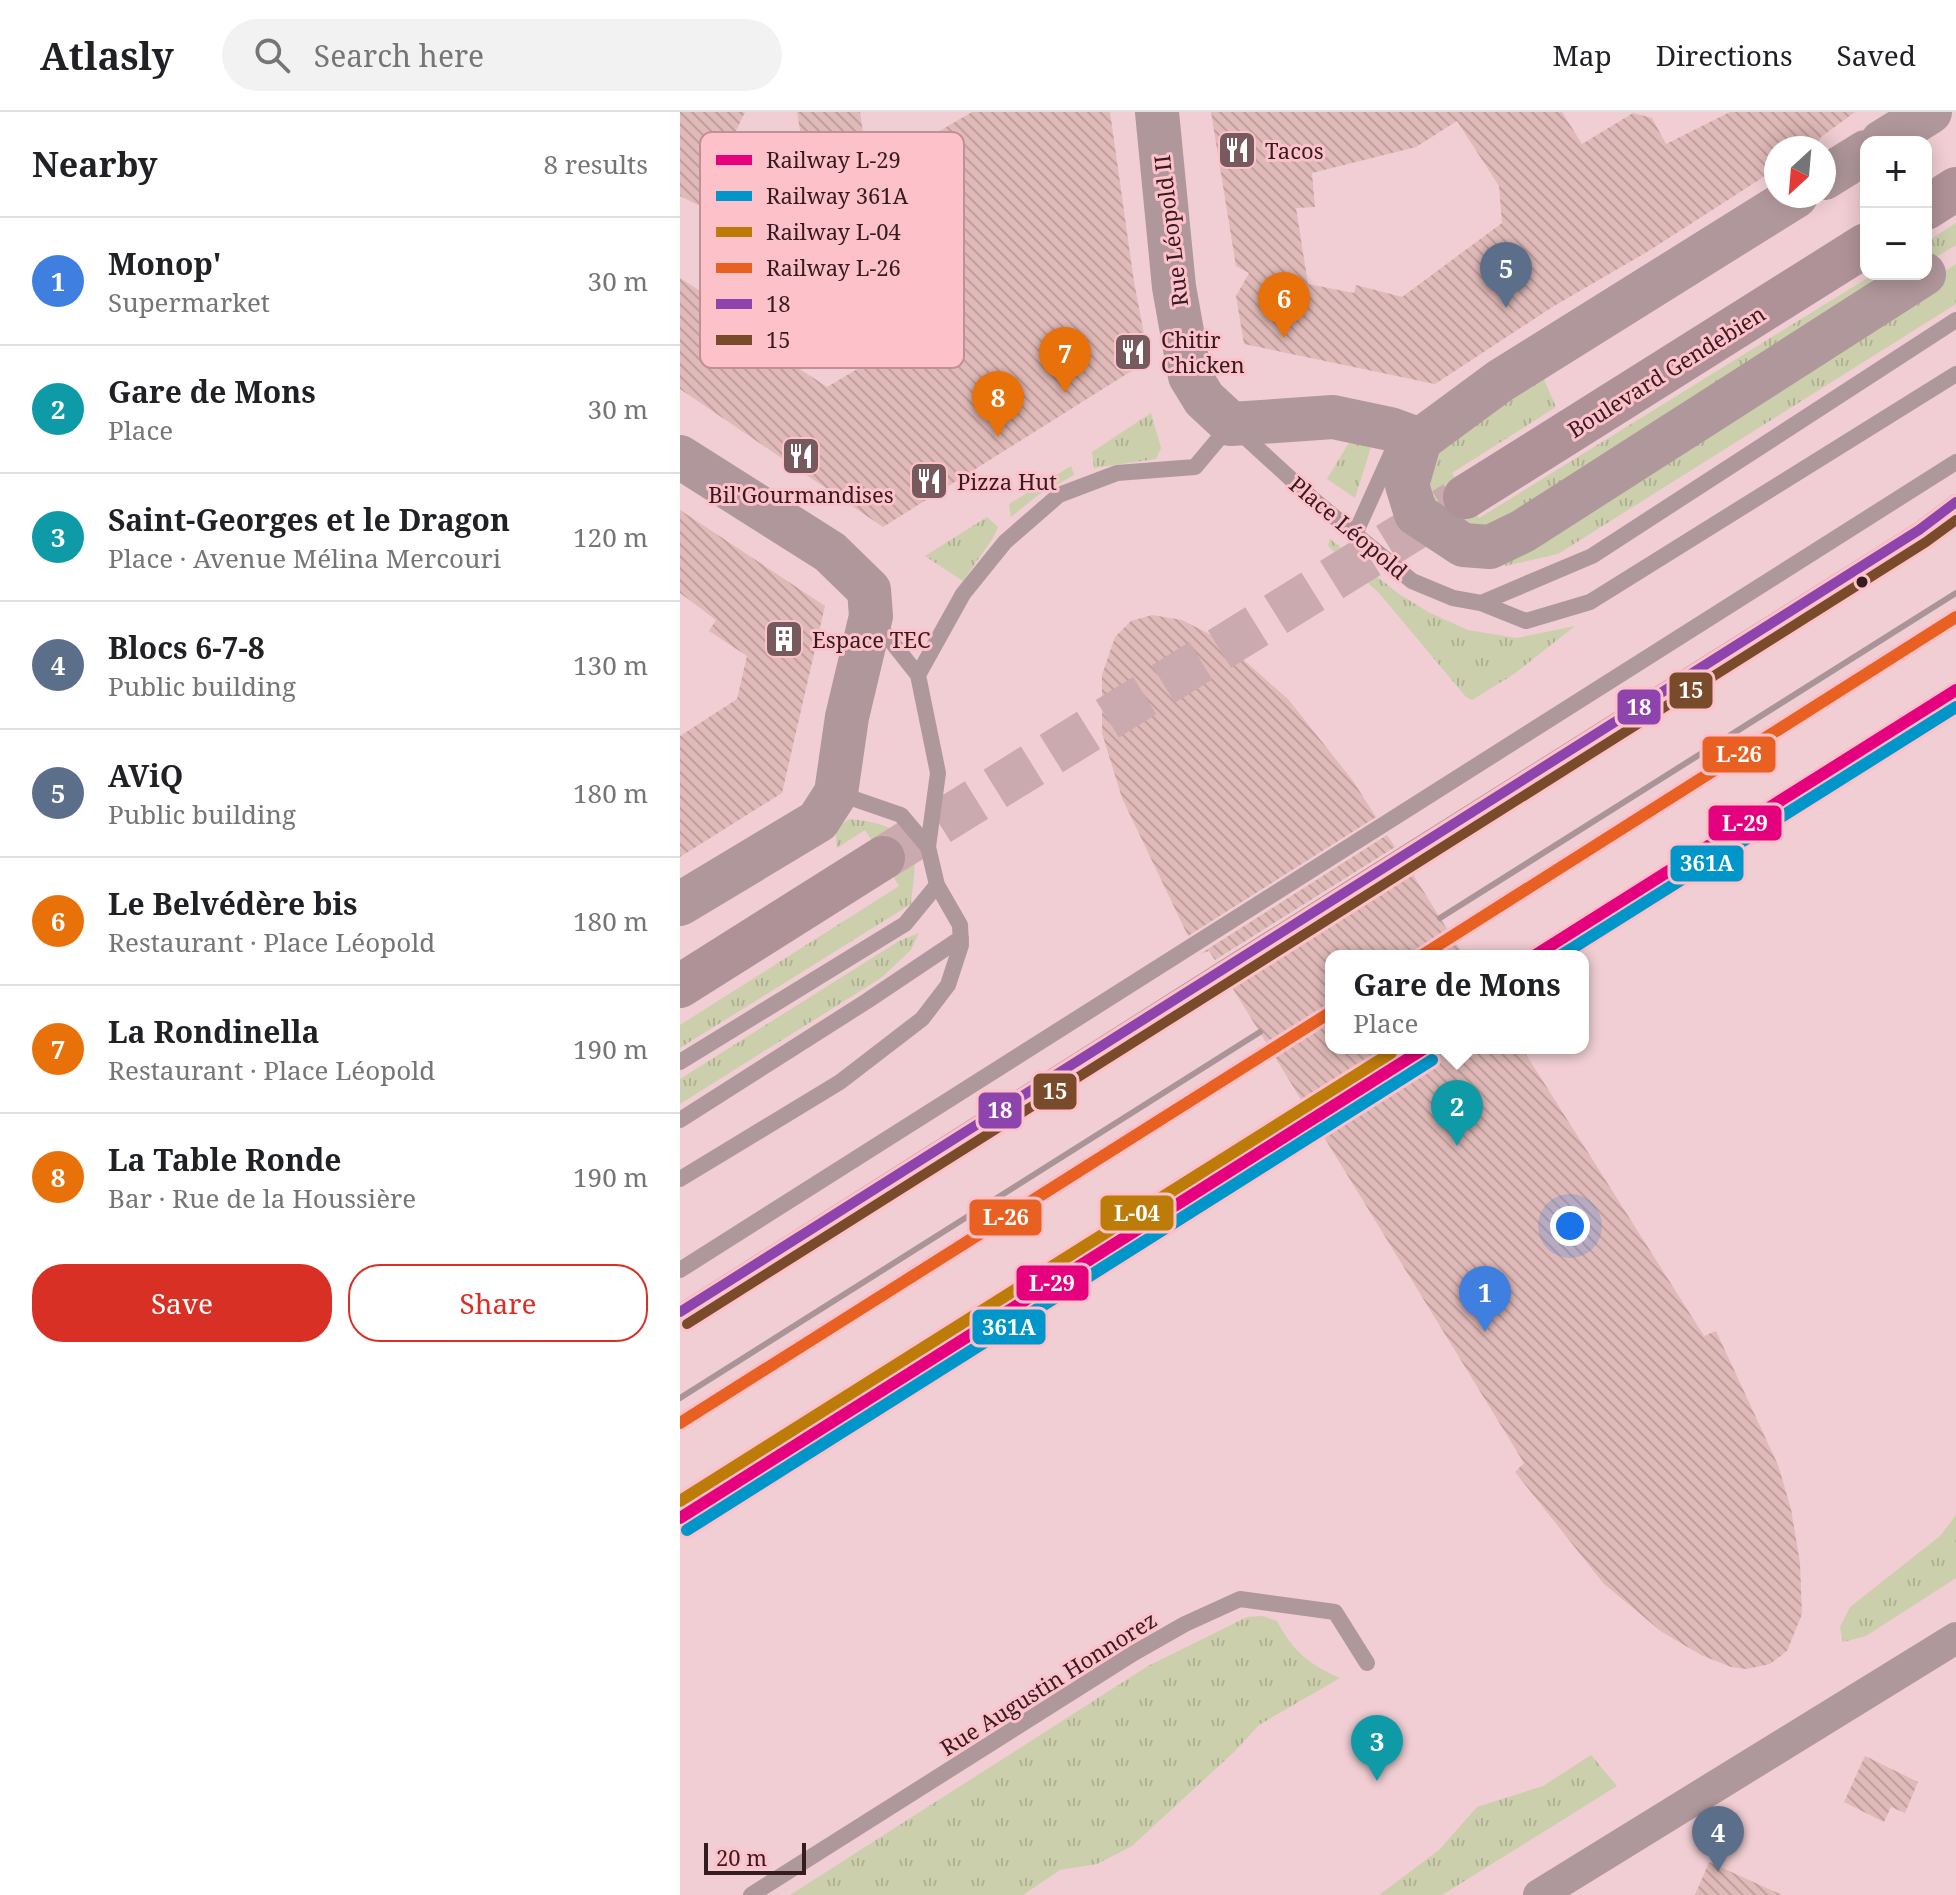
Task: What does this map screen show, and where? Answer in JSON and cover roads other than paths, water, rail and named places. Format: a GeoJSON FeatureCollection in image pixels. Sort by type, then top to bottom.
{"type":"FeatureCollection","features":[{"type":"Feature","properties":{"kind":"highway"},"geometry":{"type":"LineString","coordinates":[[1932,204],[1956,189]]}},
{"type":"Feature","properties":{"kind":"highway","name":"Boulevard Gendebien"},"geometry":{"type":"LineString","coordinates":[[1465,497],[1860,249]]}},
{"type":"Feature","properties":{"kind":"highway"},"geometry":{"type":"LineString","coordinates":[[680,986],[883,858]]}},
{"type":"Feature","properties":{"kind":"main road","name":"Rue Léopold II"},"geometry":{"type":"LineString","coordinates":[[1157,112],[1174,287],[1186,350]]}},
{"type":"Feature","properties":{"kind":"main road"},"geometry":{"type":"LineString","coordinates":[[1892,136],[1930,112]]}},
{"type":"Feature","properties":{"kind":"main road"},"geometry":{"type":"LineString","coordinates":[[1836,171],[1860,156]]}},
{"type":"Feature","properties":{"kind":"main road"},"geometry":{"type":"LineString","coordinates":[[1777,208],[1500,381],[1420,440],[1407,485],[1416,514],[1463,545],[1490,547],[1523,531],[1914,280]]}},
{"type":"Feature","properties":{"kind":"main road"},"geometry":{"type":"LineString","coordinates":[[1932,269],[1956,254]]}},
{"type":"Feature","properties":{"kind":"main road","name":"Place Léopold"},"geometry":{"type":"LineString","coordinates":[[1186,350],[1190,376],[1195,385],[1204,399],[1231,424]]}},
{"type":"Feature","properties":{"kind":"main road"},"geometry":{"type":"LineString","coordinates":[[1231,424],[1333,417],[1390,429],[1420,440]]}},
{"type":"Feature","properties":{"kind":"main road"},"geometry":{"type":"LineString","coordinates":[[680,457],[830,552],[869,590],[871,616],[847,717],[836,793],[818,821],[680,904]]}},
{"type":"Feature","properties":{"kind":"street"},"geometry":{"type":"LineString","coordinates":[[1539,1895],[1956,1638]]}},
{"type":"Feature","properties":{"kind":"lane"},"geometry":{"type":"LineString","coordinates":[[1481,603],[1592,556],[1956,320]]}},
{"type":"Feature","properties":{"kind":"lane","name":"Place Léopold"},"geometry":{"type":"LineString","coordinates":[[1231,424],[1412,581],[1453,598],[1481,603],[1526,621],[1590,602],[1956,374]]}},
{"type":"Feature","properties":{"kind":"lane"},"geometry":{"type":"LineString","coordinates":[[918,675],[963,594],[1005,542],[1059,495],[1117,473],[1195,467],[1231,424]]}},
{"type":"Feature","properties":{"kind":"lane"},"geometry":{"type":"LineString","coordinates":[[1355,534],[1392,452],[1420,440]]}},
{"type":"Feature","properties":{"kind":"lane"},"geometry":{"type":"LineString","coordinates":[[680,1270],[1956,462]]}},
{"type":"Feature","properties":{"kind":"lane"},"geometry":{"type":"LineString","coordinates":[[680,1312],[1365,880],[1535,769],[1919,530],[1956,502]]}},
{"type":"Feature","properties":{"kind":"lane"},"geometry":{"type":"LineString","coordinates":[[680,1179],[840,1082],[922,1019],[948,985],[961,945],[960,925],[937,885],[928,847],[938,773],[918,675],[871,616]]}},
{"type":"Feature","properties":{"kind":"lane"},"geometry":{"type":"LineString","coordinates":[[836,793],[901,815],[928,847]]}},
{"type":"Feature","properties":{"kind":"lane"},"geometry":{"type":"LineString","coordinates":[[680,1062],[905,924],[937,885]]}},
{"type":"Feature","properties":{"kind":"lane"},"geometry":{"type":"LineString","coordinates":[[680,1120],[961,938]]}},
{"type":"Feature","properties":{"kind":"lane","name":"Rue Augustin Honnorez"},"geometry":{"type":"LineString","coordinates":[[751,1895],[1134,1653],[1185,1624],[1240,1599],[1335,1612],[1367,1663]]}},
{"type":"Feature","properties":{"kind":"tunnel"},"geometry":{"type":"LineString","coordinates":[[883,858],[1455,503]]}},
{"type":"Feature","properties":{"kind":"railway"},"geometry":{"type":"LineString","coordinates":[[1440,918],[1956,593]]}},
{"type":"Feature","properties":{"kind":"railway"},"geometry":{"type":"LineString","coordinates":[[680,1398],[1260,1032]]}},
{"type":"Feature","properties":{"kind":"rail line","name":"L-26"},"geometry":{"type":"LineString","coordinates":[[1430,950],[1956,617]]}},
{"type":"Feature","properties":{"kind":"rail line","name":"L-29"},"geometry":{"type":"LineString","coordinates":[[1544,950],[1956,690]]}},
{"type":"Feature","properties":{"kind":"rail line","name":"361A"},"geometry":{"type":"LineString","coordinates":[[1570,950],[1956,707]]}},
{"type":"Feature","properties":{"kind":"rail line","name":"L-26"},"geometry":{"type":"LineString","coordinates":[[680,1423],[1325,1016]]}},
{"type":"Feature","properties":{"kind":"rail line","name":"L-04"},"geometry":{"type":"LineString","coordinates":[[680,1501],[1389,1054]]}},
{"type":"Feature","properties":{"kind":"rail line","name":"L-29"},"geometry":{"type":"LineString","coordinates":[[680,1518],[1415,1054]]}},
{"type":"Feature","properties":{"kind":"rail line","name":"361A"},"geometry":{"type":"LineString","coordinates":[[687,1530],[1432,1060]]}},
{"type":"Feature","properties":{"kind":"place","name":"Tacos"},"geometry":{"type":"Point","coordinates":[1237,150]}},
{"type":"Feature","properties":{"kind":"place","name":"AViQ"},"geometry":{"type":"Point","coordinates":[1506,308]}},
{"type":"Feature","properties":{"kind":"place","name":"Le Belvédère bis"},"geometry":{"type":"Point","coordinates":[1284,338]}},
{"type":"Feature","properties":{"kind":"place","name":"Chitir Chicken"},"geometry":{"type":"Point","coordinates":[1133,352]}},
{"type":"Feature","properties":{"kind":"place","name":"La Rondinella"},"geometry":{"type":"Point","coordinates":[1065,393]}},
{"type":"Feature","properties":{"kind":"place","name":"La Table Ronde"},"geometry":{"type":"Point","coordinates":[998,437]}},
{"type":"Feature","properties":{"kind":"place","name":"Bil'Gourmandises"},"geometry":{"type":"Point","coordinates":[801,456]}},
{"type":"Feature","properties":{"kind":"place","name":"Pizza Hut"},"geometry":{"type":"Point","coordinates":[929,481]}},
{"type":"Feature","properties":{"kind":"place","name":"Espace TEC"},"geometry":{"type":"Point","coordinates":[784,639]}},
{"type":"Feature","properties":{"kind":"place","name":"Gare de Mons"},"geometry":{"type":"Point","coordinates":[1457,1146]}},
{"type":"Feature","properties":{"kind":"place","name":"Monop'"},"geometry":{"type":"Point","coordinates":[1485,1332]}},
{"type":"Feature","properties":{"kind":"place","name":"Saint-Georges et le Dragon"},"geometry":{"type":"Point","coordinates":[1377,1781]}},
{"type":"Feature","properties":{"kind":"place","name":"Blocs 6-7-8"},"geometry":{"type":"Point","coordinates":[1718,1872]}}]}
